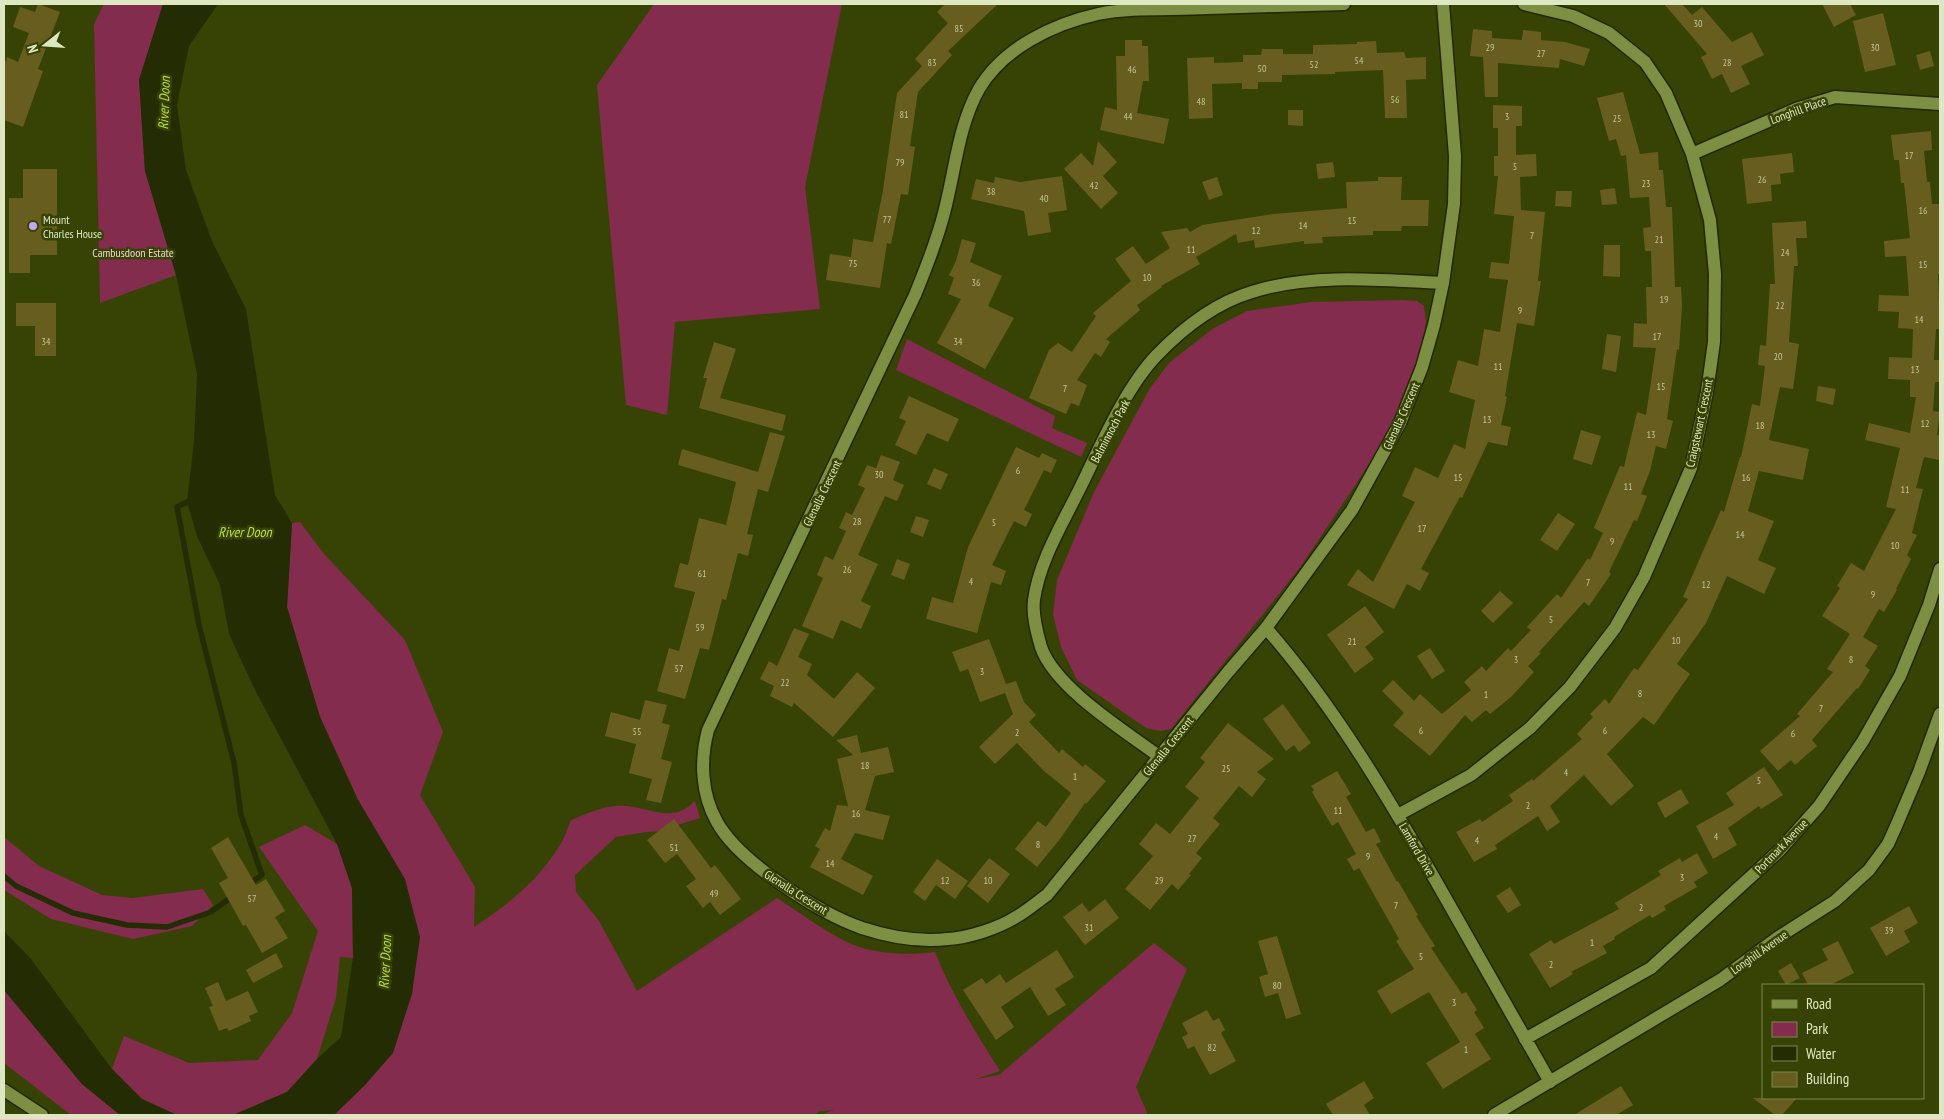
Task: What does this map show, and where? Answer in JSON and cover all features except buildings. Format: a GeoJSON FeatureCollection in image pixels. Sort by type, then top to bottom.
{"type":"FeatureCollection","features":[{"type":"Feature","properties":{"kind":"street","name":"Glenalla Crescent"},"geometry":{"type":"LineString","coordinates":[[1344,4],[1100,14],[1058,26],[1040,34],[1007,56],[994,69],[979,89],[967,118],[933,252],[915,295],[708,730],[703,750],[703,772],[707,797],[716,821],[729,840],[744,857],[768,875],[829,913],[860,927],[885,935],[948,939],[978,933],[1015,918],[1047,895],[1266,628],[1352,510],[1400,423],[1422,367],[1443,282],[1454,204],[1455,156],[1444,4]]}},
{"type":"Feature","properties":{"kind":"street","name":"Craigstewart Crescent"},"geometry":{"type":"LineString","coordinates":[[1398,815],[1471,775],[1530,728],[1570,687],[1615,628],[1644,577],[1691,468],[1707,392],[1714,342],[1715,274],[1710,220],[1692,154],[1666,94],[1645,62],[1609,33],[1573,16],[1524,4]]}},
{"type":"Feature","properties":{"kind":"street","name":"Longhill Place"},"geometry":{"type":"LineString","coordinates":[[1692,154],[1796,109],[1835,97],[1940,104]]}},
{"type":"Feature","properties":{"kind":"street","name":"Balminnoch Park"},"geometry":{"type":"LineString","coordinates":[[1160,757],[1076,694],[1057,675],[1042,649],[1035,624],[1034,602],[1038,581],[1056,536],[1102,443],[1138,378],[1156,356],[1183,329],[1214,308],[1252,292],[1291,283],[1332,280],[1443,282]]}},
{"type":"Feature","properties":{"kind":"street","name":"Portmark Avenue"},"geometry":{"type":"LineString","coordinates":[[1525,1040],[1651,968],[1780,850],[1819,806],[1863,741],[1900,676],[1929,606],[1940,570]]}},
{"type":"Feature","properties":{"kind":"street","name":"Lamford Drive"},"geometry":{"type":"LineString","coordinates":[[1266,628],[1298,664],[1330,708],[1398,815],[1550,1082]]}},
{"type":"Feature","properties":{"kind":"street","name":"Longhill Avenue"},"geometry":{"type":"LineString","coordinates":[[1494,1115],[1720,980],[1777,938],[1835,901],[1869,870],[1888,844],[1919,772],[1940,714]]}},
{"type":"Feature","properties":{"kind":"street"},"geometry":{"type":"LineString","coordinates":[[4,1090],[42,1115]]}},
{"type":"Feature","properties":{"kind":"green space","name":"Cambusdoon Estate"},"geometry":{"type":"Polygon","coordinates":[[[104,4],[163,4],[139,80],[145,171],[176,275],[100,303],[94,24],[104,4]]]}},
{"type":"Feature","properties":{"kind":"green space"},"geometry":{"type":"Polygon","coordinates":[[[654,4],[842,4],[805,187],[820,309],[675,322],[667,415],[626,405],[597,85],[654,4]]]}},
{"type":"Feature","properties":{"kind":"green space"},"geometry":{"type":"Polygon","coordinates":[[[1417,301],[1424,306],[1426,322],[1412,394],[1358,481],[1299,569],[1171,729],[1160,731],[1146,728],[1077,680],[1061,647],[1053,614],[1057,580],[1094,492],[1150,388],[1170,362],[1214,328],[1247,311],[1312,302],[1417,301]]]}},
{"type":"Feature","properties":{"kind":"green space"},"geometry":{"type":"Polygon","coordinates":[[[907,339],[1055,416],[1052,428],[1087,443],[1081,457],[896,370],[907,339]]]}},
{"type":"Feature","properties":{"kind":"green space"},"geometry":{"type":"Polygon","coordinates":[[[300,522],[324,554],[405,640],[443,732],[420,795],[475,887],[474,927],[510,901],[541,872],[560,845],[571,820],[599,809],[616,806],[667,813],[676,812],[686,809],[695,801],[700,818],[666,831],[616,837],[575,875],[576,892],[599,921],[637,991],[777,898],[827,931],[865,949],[889,953],[913,954],[935,952],[957,999],[1000,1071],[976,1079],[999,1075],[1154,943],[1187,969],[1136,1087],[1148,1115],[821,1115],[834,1110],[820,1111],[814,1115],[334,1115],[365,1085],[357,797],[320,717],[287,607],[292,523],[300,522]]]}},
{"type":"Feature","properties":{"kind":"green space"},"geometry":{"type":"Polygon","coordinates":[[[305,825],[337,844],[352,888],[353,958],[340,957],[336,998],[317,1059],[287,1092],[233,1115],[177,1115],[142,1099],[112,1069],[124,1036],[189,1063],[258,1060],[292,1013],[318,931],[259,847],[305,825]]]}},
{"type":"Feature","properties":{"kind":"green space"},"geometry":{"type":"Polygon","coordinates":[[[4,837],[39,866],[102,895],[133,898],[203,889],[213,905],[192,926],[133,939],[51,919],[4,890],[4,837]]]}},
{"type":"Feature","properties":{"kind":"green space"},"geometry":{"type":"Polygon","coordinates":[[[4,990],[82,1084],[120,1115],[71,1115],[4,1063],[4,990]]]}},
{"type":"Feature","properties":{"kind":"water","name":"River Doon"},"geometry":{"type":"Polygon","coordinates":[[[163,4],[218,4],[189,46],[177,105],[186,170],[212,241],[246,309],[275,495],[292,523],[287,607],[320,717],[357,798],[405,879],[420,937],[412,994],[393,1053],[365,1085],[334,1115],[233,1115],[287,1092],[317,1059],[341,1037],[353,958],[352,888],[337,844],[255,690],[229,634],[220,585],[197,536],[187,502],[194,442],[197,374],[176,275],[145,171],[139,80],[163,4]]]}},
{"type":"Feature","properties":{"kind":"water"},"geometry":{"type":"Polygon","coordinates":[[[4,931],[31,959],[112,1069],[142,1099],[177,1115],[120,1115],[82,1084],[4,990],[4,931]]]}},
{"type":"Feature","properties":{"kind":"waterway"},"geometry":{"type":"LineString","coordinates":[[187,502],[177,507],[199,625],[234,763],[241,815],[262,875],[249,884]]}},
{"type":"Feature","properties":{"kind":"waterway"},"geometry":{"type":"LineString","coordinates":[[4,876],[16,886],[73,913],[127,925],[167,927],[211,912],[233,896]]}},
{"type":"Feature","properties":{"kind":"place","name":"Mount Charles House"},"geometry":{"type":"Point","coordinates":[33,226]}}]}
